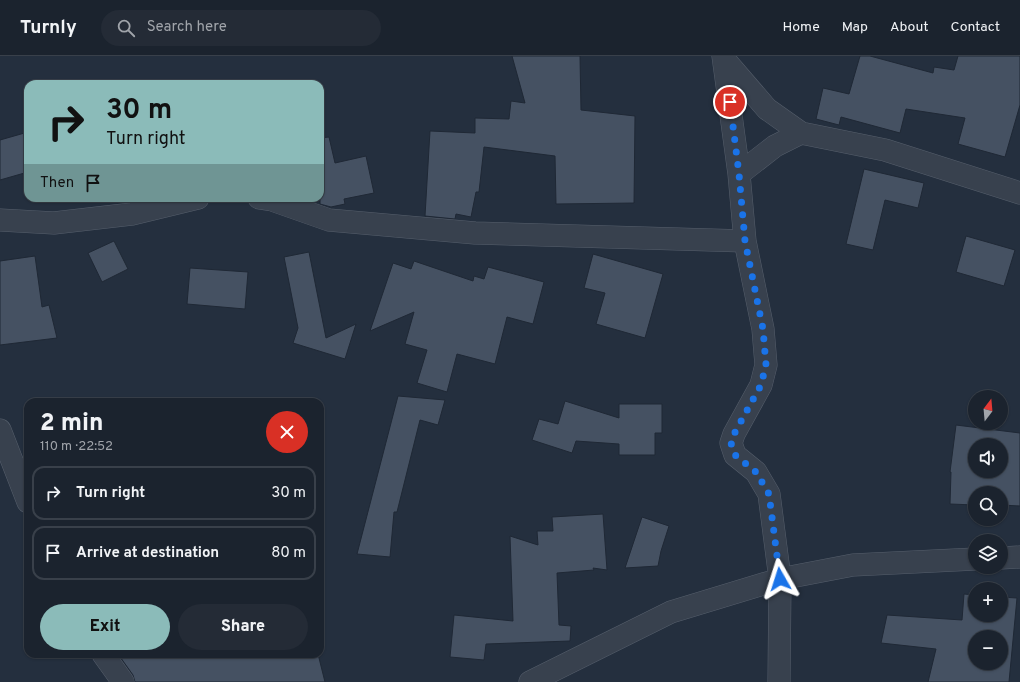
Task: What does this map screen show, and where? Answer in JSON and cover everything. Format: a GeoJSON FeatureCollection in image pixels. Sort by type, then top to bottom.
{"type":"FeatureCollection","features":[{"type":"Feature","properties":{"kind":"street"},"geometry":{"type":"LineString","coordinates":[[724,58],[767,109],[801,133],[885,150],[1020,193]]}},
{"type":"Feature","properties":{"kind":"street"},"geometry":{"type":"LineString","coordinates":[[724,58],[739,174],[745,241],[763,329],[766,365],[761,385],[734,434],[731,443],[735,455],[756,472],[769,494],[780,579],[779,682]]}},
{"type":"Feature","properties":{"kind":"street"},"geometry":{"type":"LineString","coordinates":[[739,174],[775,146],[801,133]]}},
{"type":"Feature","properties":{"kind":"street"},"geometry":{"type":"LineString","coordinates":[[0,220],[62,222],[132,214],[182,202]]}},
{"type":"Feature","properties":{"kind":"street"},"geometry":{"type":"LineString","coordinates":[[278,202],[329,220],[476,233],[745,241]]}},
{"type":"Feature","properties":{"kind":"street"},"geometry":{"type":"LineString","coordinates":[[0,430],[24,492]]}},
{"type":"Feature","properties":{"kind":"street"},"geometry":{"type":"LineString","coordinates":[[1008,558],[1020,557]]}},
{"type":"Feature","properties":{"kind":"street"},"geometry":{"type":"LineString","coordinates":[[530,682],[671,612],[780,579],[853,565],[968,559]]}},
{"type":"Feature","properties":{"kind":"street"},"geometry":{"type":"LineString","coordinates":[[106,658],[123,682]]}},
{"type":"Feature","properties":{"kind":"building"},"geometry":{"type":"Polygon","coordinates":[[[512,56],[580,56],[581,110],[635,116],[634,203],[556,204],[555,156],[484,147],[479,192],[476,192],[471,217],[456,214],[455,219],[425,216],[430,131],[475,133],[475,118],[509,119],[511,101],[525,103],[512,56]]]}},
{"type":"Feature","properties":{"kind":"building"},"geometry":{"type":"Polygon","coordinates":[[[860,56],[870,56],[933,73],[934,67],[954,70],[958,56],[1020,56],[1020,105],[1005,157],[958,144],[965,118],[906,109],[900,133],[841,117],[839,125],[816,119],[823,88],[849,94],[860,56]]]}},
{"type":"Feature","properties":{"kind":"building"},"geometry":{"type":"Polygon","coordinates":[[[24,133],[24,173],[0,180],[0,140],[24,133]]]}},
{"type":"Feature","properties":{"kind":"building"},"geometry":{"type":"Polygon","coordinates":[[[329,137],[335,163],[366,156],[374,193],[344,199],[345,204],[331,207],[320,204],[320,202],[324,202],[324,138],[329,137]]]}},
{"type":"Feature","properties":{"kind":"building"},"geometry":{"type":"Polygon","coordinates":[[[864,169],[924,183],[918,208],[885,200],[873,250],[846,244],[864,169]]]}},
{"type":"Feature","properties":{"kind":"building"},"geometry":{"type":"Polygon","coordinates":[[[966,236],[1015,250],[1004,286],[956,272],[966,236]]]}},
{"type":"Feature","properties":{"kind":"building"},"geometry":{"type":"Polygon","coordinates":[[[114,241],[128,269],[102,282],[88,253],[114,241]]]}},
{"type":"Feature","properties":{"kind":"building"},"geometry":{"type":"Polygon","coordinates":[[[309,252],[326,338],[356,324],[345,359],[293,343],[298,328],[284,257],[309,252]]]}},
{"type":"Feature","properties":{"kind":"building"},"geometry":{"type":"Polygon","coordinates":[[[593,254],[663,274],[645,338],[596,324],[605,293],[584,288],[593,254]]]}},
{"type":"Feature","properties":{"kind":"building"},"geometry":{"type":"Polygon","coordinates":[[[35,256],[42,307],[49,305],[57,338],[0,345],[0,261],[35,256]]]}},
{"type":"Feature","properties":{"kind":"building"},"geometry":{"type":"Polygon","coordinates":[[[414,261],[473,281],[474,276],[484,279],[488,267],[544,282],[533,324],[507,317],[495,364],[457,354],[447,392],[417,383],[427,350],[405,344],[414,312],[370,331],[393,263],[411,269],[414,261]]]}},
{"type":"Feature","properties":{"kind":"building"},"geometry":{"type":"Polygon","coordinates":[[[190,268],[248,272],[245,309],[187,304],[190,268]]]}},
{"type":"Feature","properties":{"kind":"building"},"geometry":{"type":"Polygon","coordinates":[[[398,396],[445,400],[438,425],[420,420],[397,512],[394,512],[390,557],[357,554],[398,396]]]}},
{"type":"Feature","properties":{"kind":"building"},"geometry":{"type":"Polygon","coordinates":[[[565,401],[619,418],[619,404],[662,404],[662,433],[655,433],[655,455],[619,455],[619,444],[576,441],[572,453],[532,440],[539,419],[558,424],[565,401]]]}},
{"type":"Feature","properties":{"kind":"building"},"geometry":{"type":"Polygon","coordinates":[[[956,425],[968,426],[968,430],[996,430],[1020,433],[1020,506],[1008,505],[1008,486],[968,486],[968,505],[950,504],[951,472],[956,425]]]}},
{"type":"Feature","properties":{"kind":"building"},"geometry":{"type":"Polygon","coordinates":[[[603,514],[607,570],[593,568],[594,570],[557,573],[559,625],[571,626],[570,641],[486,644],[484,660],[450,657],[454,615],[513,621],[510,536],[538,545],[537,531],[553,531],[552,517],[603,514]]]}},
{"type":"Feature","properties":{"kind":"building"},"geometry":{"type":"Polygon","coordinates":[[[642,517],[669,526],[658,566],[625,568],[642,517]]]}},
{"type":"Feature","properties":{"kind":"building"},"geometry":{"type":"Polygon","coordinates":[[[964,594],[968,594],[968,622],[1008,622],[1008,597],[1017,598],[1009,682],[928,682],[936,649],[881,643],[887,615],[962,620],[964,594]]]}},
{"type":"Feature","properties":{"kind":"building"},"geometry":{"type":"Polygon","coordinates":[[[121,658],[319,658],[325,682],[135,682],[133,675],[121,658]]]}},
{"type":"Feature","properties":{"kind":"route"},"geometry":{"type":"LineString","coordinates":[[730,102],[739,174],[745,241],[763,329],[766,365],[761,385],[734,434],[731,443],[735,455],[756,472],[769,494],[780,579]]}}]}
